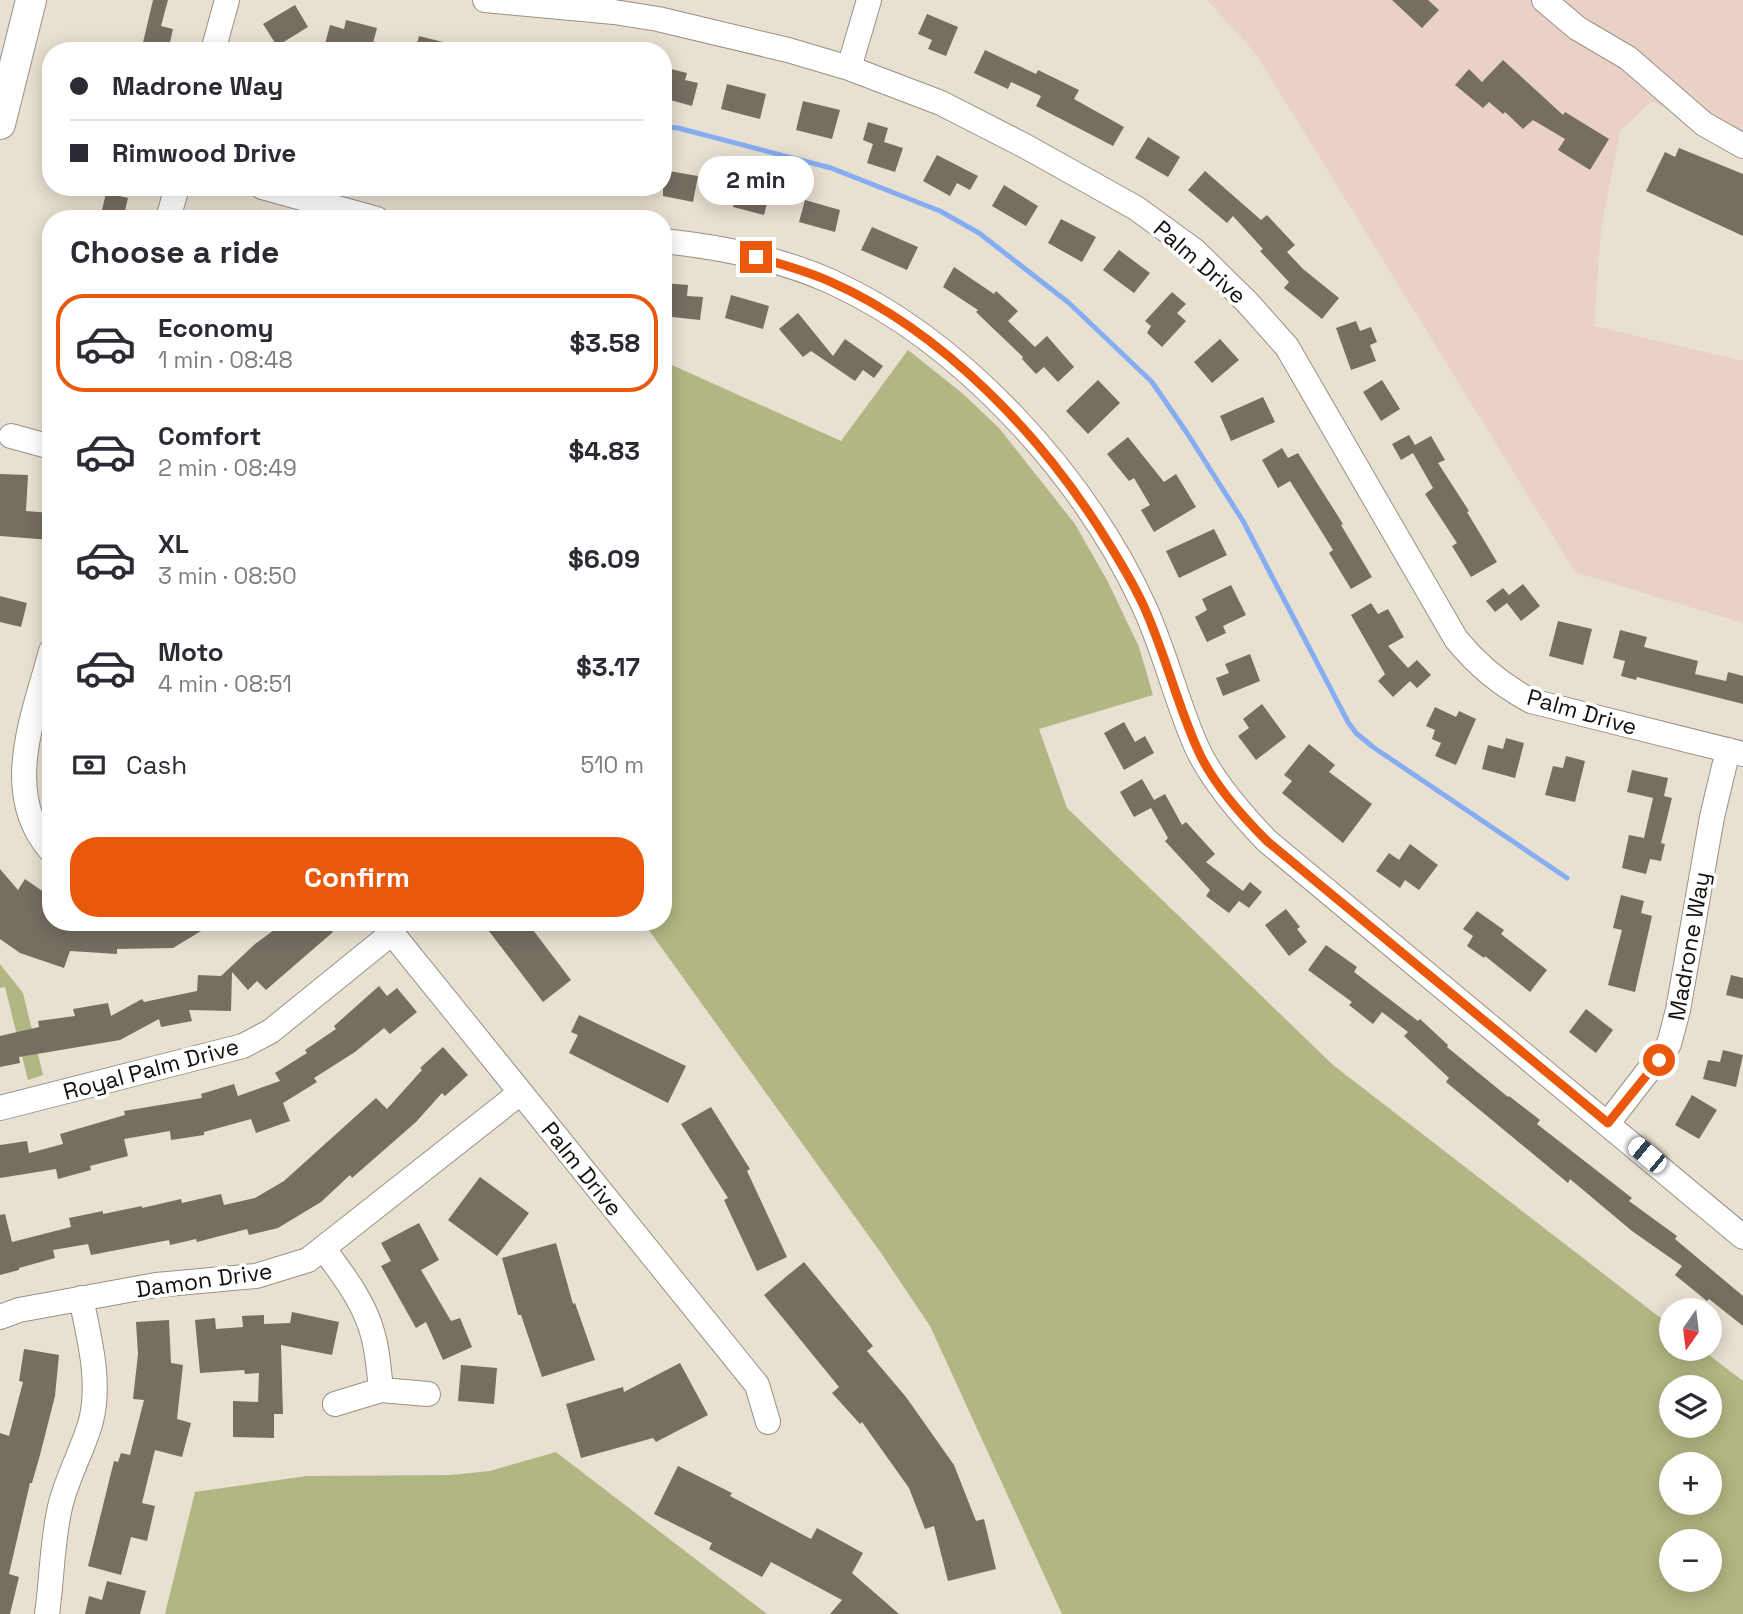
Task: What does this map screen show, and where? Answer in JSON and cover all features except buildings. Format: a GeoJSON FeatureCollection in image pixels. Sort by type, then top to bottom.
{"type":"FeatureCollection","features":[{"type":"Feature","properties":{"kind":"main road"},"geometry":{"type":"LineString","coordinates":[[0,124],[31,0]]}},
{"type":"Feature","properties":{"kind":"street"},"geometry":{"type":"LineString","coordinates":[[215,42],[227,0]]}},
{"type":"Feature","properties":{"kind":"street","name":"Palm Drive"},"geometry":{"type":"LineString","coordinates":[[485,0],[614,12],[658,19],[788,50],[849,68],[941,103],[1101,187],[1168,230],[1195,251],[1223,277],[1287,347],[1456,639],[1490,675],[1531,701],[1736,752]]}},
{"type":"Feature","properties":{"kind":"street"},"geometry":{"type":"LineString","coordinates":[[849,68],[869,0]]}},
{"type":"Feature","properties":{"kind":"street"},"geometry":{"type":"LineString","coordinates":[[1544,0],[1577,28],[1628,58],[1704,124],[1743,146]]}},
{"type":"Feature","properties":{"kind":"street"},"geometry":{"type":"LineString","coordinates":[[294,196],[345,210]]}},
{"type":"Feature","properties":{"kind":"street"},"geometry":{"type":"LineString","coordinates":[[672,242],[737,251],[833,282],[926,339],[976,379],[1038,444],[1085,505],[1132,582],[1144,607],[1164,653],[1198,751],[1248,821],[1277,849],[1743,1237]]}},
{"type":"Feature","properties":{"kind":"street"},"geometry":{"type":"LineString","coordinates":[[11,436],[42,445]]}},
{"type":"Feature","properties":{"kind":"street"},"geometry":{"type":"LineString","coordinates":[[42,687],[26,750],[23,783],[30,821],[42,840]]}},
{"type":"Feature","properties":{"kind":"street","name":"Madrone Way"},"geometry":{"type":"LineString","coordinates":[[1608,1123],[1669,1044],[1678,1010],[1712,817],[1736,752]]}},
{"type":"Feature","properties":{"kind":"street","name":"Royal Palm Drive"},"geometry":{"type":"LineString","coordinates":[[0,1108],[250,1043],[271,1031],[385,931]]}},
{"type":"Feature","properties":{"kind":"street","name":"Palm Drive"},"geometry":{"type":"LineString","coordinates":[[390,931],[757,1385],[768,1422]]}},
{"type":"Feature","properties":{"kind":"street","name":"Damon Drive"},"geometry":{"type":"LineString","coordinates":[[0,1317],[19,1310],[156,1285],[256,1276],[308,1260],[520,1093]]}},
{"type":"Feature","properties":{"kind":"street"},"geometry":{"type":"LineString","coordinates":[[324,1249],[347,1281],[365,1314],[373,1335],[381,1390]]}},
{"type":"Feature","properties":{"kind":"street"},"geometry":{"type":"LineString","coordinates":[[47,1614],[59,1510],[90,1422],[94,1402],[93,1356],[82,1298]]}},
{"type":"Feature","properties":{"kind":"street"},"geometry":{"type":"LineString","coordinates":[[335,1404],[381,1390],[428,1394]]}},
{"type":"Feature","properties":{"kind":"shaded area"},"geometry":{"type":"Polygon","coordinates":[[[1207,0],[1743,0],[1743,153],[1652,101],[1620,131],[1601,229],[1594,326],[1743,361],[1743,623],[1575,572],[1256,54],[1207,0]]]}},
{"type":"Feature","properties":{"kind":"green space"},"geometry":{"type":"Polygon","coordinates":[[[908,350],[962,393],[999,428],[1075,524],[1108,582],[1139,647],[1153,695],[1039,729],[1067,808],[1333,1065],[1659,1317],[1659,1362],[1718,1362],[1743,1381],[1743,1614],[1062,1614],[930,1326],[881,1253],[649,931],[672,931],[672,365],[841,441],[908,350]]]}},
{"type":"Feature","properties":{"kind":"green space"},"geometry":{"type":"Polygon","coordinates":[[[0,964],[23,993],[43,1075],[28,1080],[5,987],[0,988],[0,964]]]}},
{"type":"Feature","properties":{"kind":"green space"},"geometry":{"type":"Polygon","coordinates":[[[556,1452],[767,1614],[165,1614],[195,1492],[307,1476],[451,1475],[490,1471],[556,1452]]]}},
{"type":"Feature","properties":{"kind":"waterway"},"geometry":{"type":"LineString","coordinates":[[672,128],[831,168],[940,211],[979,233],[1069,303],[1152,382],[1187,433],[1243,521],[1356,733],[1567,878]]}},
{"type":"Feature","properties":{"kind":"route"},"geometry":{"type":"LineString","coordinates":[[756,257],[833,282],[926,339],[976,379],[1038,444],[1085,505],[1132,582],[1164,653],[1198,751],[1233,803],[1267,841],[1608,1123],[1659,1060]]}}]}
